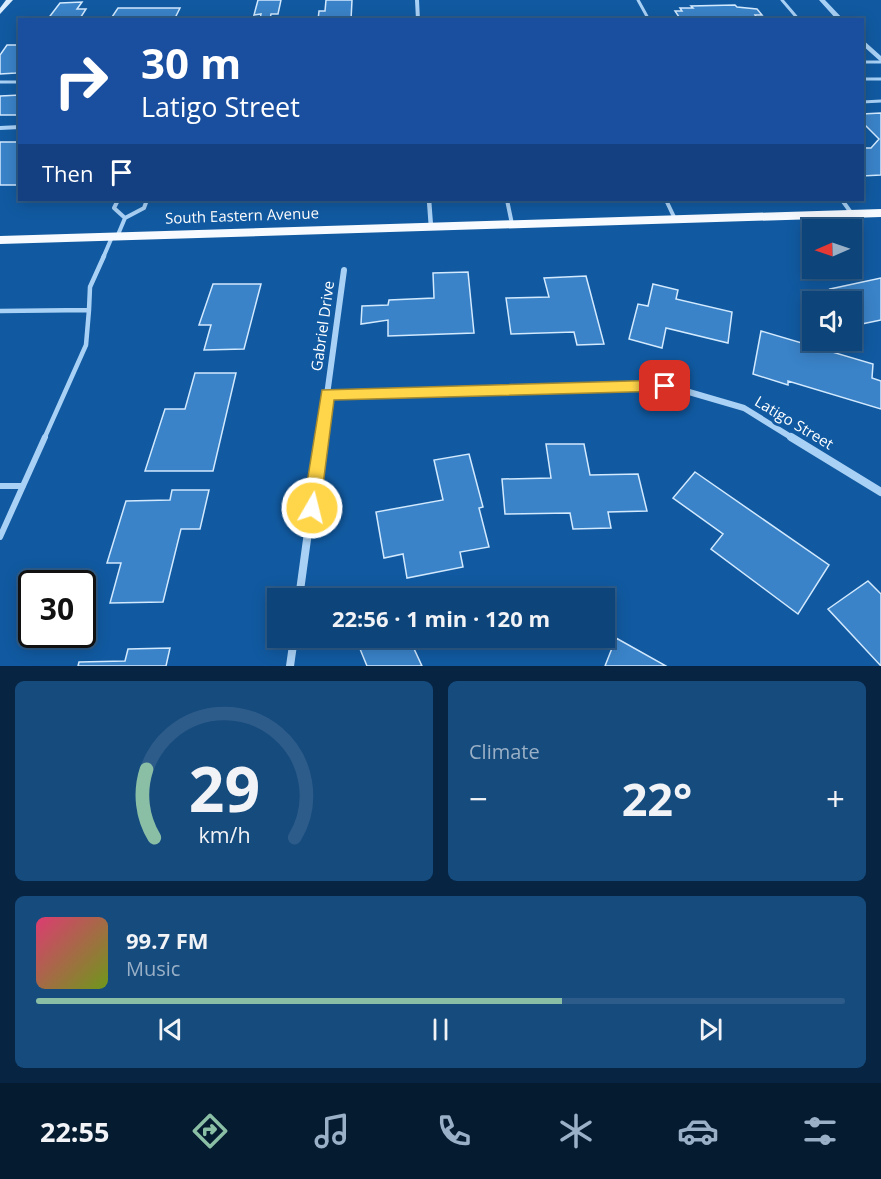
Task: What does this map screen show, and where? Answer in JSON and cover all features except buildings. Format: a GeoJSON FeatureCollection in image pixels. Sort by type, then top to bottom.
{"type":"FeatureCollection","features":[{"type":"Feature","properties":{"kind":"main road"},"geometry":{"type":"LineString","coordinates":[[0,12],[10,0]]}},
{"type":"Feature","properties":{"kind":"main road","name":"South Eastern Avenue"},"geometry":{"type":"LineString","coordinates":[[0,240],[881,213]]}},
{"type":"Feature","properties":{"kind":"street"},"geometry":{"type":"LineString","coordinates":[[417,0],[418,18]]}},
{"type":"Feature","properties":{"kind":"street"},"geometry":{"type":"LineString","coordinates":[[822,0],[839,18]]}},
{"type":"Feature","properties":{"kind":"street"},"geometry":{"type":"LineString","coordinates":[[864,43],[881,61]]}},
{"type":"Feature","properties":{"kind":"street"},"geometry":{"type":"LineString","coordinates":[[429,201],[431,227]]}},
{"type":"Feature","properties":{"kind":"street","name":"Gabriel Drive"},"geometry":{"type":"LineString","coordinates":[[300,588],[344,270]]}},
{"type":"Feature","properties":{"kind":"street","name":"Latigo Street"},"geometry":{"type":"LineString","coordinates":[[327,394],[665,386],[744,408],[881,492]]}},
{"type":"Feature","properties":{"kind":"street"},"geometry":{"type":"LineString","coordinates":[[290,666],[293,648]]}},
{"type":"Feature","properties":{"kind":"lane"},"geometry":{"type":"LineString","coordinates":[[638,0],[648,18]]}},
{"type":"Feature","properties":{"kind":"lane"},"geometry":{"type":"LineString","coordinates":[[782,0],[797,18]]}},
{"type":"Feature","properties":{"kind":"lane"},"geometry":{"type":"LineString","coordinates":[[864,62],[881,61]]}},
{"type":"Feature","properties":{"kind":"lane"},"geometry":{"type":"LineString","coordinates":[[864,79],[881,79]]}},
{"type":"Feature","properties":{"kind":"lane"},"geometry":{"type":"LineString","coordinates":[[0,82],[18,82]]}},
{"type":"Feature","properties":{"kind":"lane"},"geometry":{"type":"LineString","coordinates":[[864,102],[881,101]]}},
{"type":"Feature","properties":{"kind":"lane"},"geometry":{"type":"LineString","coordinates":[[0,128],[18,127]]}},
{"type":"Feature","properties":{"kind":"lane"},"geometry":{"type":"LineString","coordinates":[[118,201],[114,208],[125,218]]}},
{"type":"Feature","properties":{"kind":"lane"},"geometry":{"type":"LineString","coordinates":[[0,537],[86,345],[90,286],[125,218],[144,208],[147,201]]}},
{"type":"Feature","properties":{"kind":"lane"},"geometry":{"type":"LineString","coordinates":[[507,201],[512,224]]}},
{"type":"Feature","properties":{"kind":"lane"},"geometry":{"type":"LineString","coordinates":[[667,201],[676,219]]}},
{"type":"Feature","properties":{"kind":"lane"},"geometry":{"type":"LineString","coordinates":[[843,201],[852,214]]}},
{"type":"Feature","properties":{"kind":"lane"},"geometry":{"type":"LineString","coordinates":[[0,311],[89,310]]}},
{"type":"Feature","properties":{"kind":"lane"},"geometry":{"type":"LineString","coordinates":[[0,486],[23,486]]}},
{"type":"Feature","properties":{"kind":"route"},"geometry":{"type":"LineString","coordinates":[[312,508],[327,394],[665,386]]}}]}
